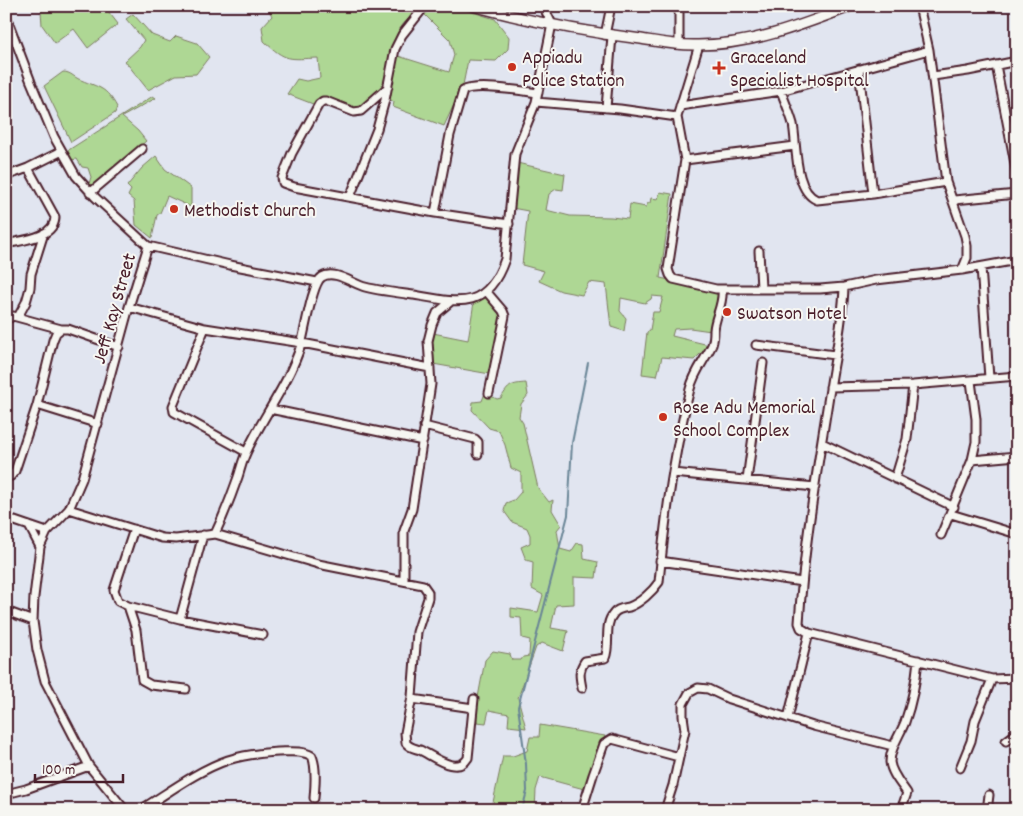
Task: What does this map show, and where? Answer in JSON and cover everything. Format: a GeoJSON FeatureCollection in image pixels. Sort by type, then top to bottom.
{"type":"FeatureCollection","features":[{"type":"Feature","properties":{"kind":"street"},"geometry":{"type":"LineString","coordinates":[[350,197],[373,144],[388,87],[395,49],[402,35],[425,6]]}},
{"type":"Feature","properties":{"kind":"street"},"geometry":{"type":"LineString","coordinates":[[473,6],[508,16],[608,35],[699,45],[744,40],[787,31],[852,6]]}},
{"type":"Feature","properties":{"kind":"street"},"geometry":{"type":"LineString","coordinates":[[215,534],[246,452],[292,369],[302,343],[318,282],[324,275],[332,275],[365,287],[450,302],[466,301],[486,291],[493,284],[503,265],[510,224],[516,154],[536,102],[552,24],[542,6]]}},
{"type":"Feature","properties":{"kind":"street"},"geometry":{"type":"LineString","coordinates":[[606,108],[608,35],[611,6]]}},
{"type":"Feature","properties":{"kind":"street"},"geometry":{"type":"LineString","coordinates":[[679,6],[679,44]]}},
{"type":"Feature","properties":{"kind":"street"},"geometry":{"type":"LineString","coordinates":[[919,6],[929,50],[946,182],[954,200],[967,246],[967,258],[962,270]]}},
{"type":"Feature","properties":{"kind":"street","name":"Jeff Kay Street"},"geometry":{"type":"LineString","coordinates":[[6,16],[54,137],[76,176],[90,193],[148,246],[129,307],[82,479],[69,510],[47,532],[40,547],[34,596],[33,621],[37,650],[45,681],[89,766],[125,810]]}},
{"type":"Feature","properties":{"kind":"street"},"geometry":{"type":"LineString","coordinates":[[699,45],[677,117],[685,160],[668,269],[673,279],[722,289],[820,289],[962,270],[1017,260]]}},
{"type":"Feature","properties":{"kind":"street"},"geometry":{"type":"LineString","coordinates":[[680,106],[780,91],[929,50]]}},
{"type":"Feature","properties":{"kind":"street"},"geometry":{"type":"LineString","coordinates":[[932,76],[1017,61]]}},
{"type":"Feature","properties":{"kind":"street"},"geometry":{"type":"LineString","coordinates":[[996,64],[1017,174]]}},
{"type":"Feature","properties":{"kind":"street"},"geometry":{"type":"LineString","coordinates":[[859,69],[873,194]]}},
{"type":"Feature","properties":{"kind":"street"},"geometry":{"type":"LineString","coordinates":[[388,87],[361,111],[354,112],[322,101],[292,153],[282,178],[283,182],[288,186],[435,213],[510,224]]}},
{"type":"Feature","properties":{"kind":"street"},"geometry":{"type":"LineString","coordinates":[[435,213],[450,135],[463,91],[468,88],[482,88],[538,93]]}},
{"type":"Feature","properties":{"kind":"street"},"geometry":{"type":"LineString","coordinates":[[780,91],[792,124],[799,172],[806,192],[811,198],[817,200],[873,194],[946,182]]}},
{"type":"Feature","properties":{"kind":"street"},"geometry":{"type":"LineString","coordinates":[[536,102],[677,117]]}},
{"type":"Feature","properties":{"kind":"street"},"geometry":{"type":"LineString","coordinates":[[685,160],[795,146]]}},
{"type":"Feature","properties":{"kind":"street"},"geometry":{"type":"LineString","coordinates":[[90,193],[142,149]]}},
{"type":"Feature","properties":{"kind":"street"},"geometry":{"type":"LineString","coordinates":[[6,176],[28,168],[62,151]]}},
{"type":"Feature","properties":{"kind":"street"},"geometry":{"type":"LineString","coordinates":[[6,244],[50,231],[55,224],[55,217],[28,168]]}},
{"type":"Feature","properties":{"kind":"street"},"geometry":{"type":"LineString","coordinates":[[954,200],[1017,194]]}},
{"type":"Feature","properties":{"kind":"street"},"geometry":{"type":"LineString","coordinates":[[18,317],[26,302],[30,288],[30,274],[44,233]]}},
{"type":"Feature","properties":{"kind":"street"},"geometry":{"type":"LineString","coordinates":[[148,246],[230,265],[318,282]]}},
{"type":"Feature","properties":{"kind":"street"},"geometry":{"type":"LineString","coordinates":[[759,251],[761,288]]}},
{"type":"Feature","properties":{"kind":"street"},"geometry":{"type":"LineString","coordinates":[[981,267],[989,378]]}},
{"type":"Feature","properties":{"kind":"street"},"geometry":{"type":"LineString","coordinates":[[844,287],[841,325],[830,387],[802,582],[799,623],[801,628],[809,633],[992,679],[1017,678]]}},
{"type":"Feature","properties":{"kind":"street"},"geometry":{"type":"LineString","coordinates":[[582,688],[579,670],[585,661],[605,658],[607,655],[607,636],[610,619],[614,612],[637,602],[656,587],[659,582],[660,561],[673,473],[690,388],[696,372],[714,338],[714,328],[722,301],[722,289]]}},
{"type":"Feature","properties":{"kind":"street"},"geometry":{"type":"LineString","coordinates":[[486,291],[505,316],[490,393]]}},
{"type":"Feature","properties":{"kind":"street"},"geometry":{"type":"LineString","coordinates":[[404,581],[404,530],[412,509],[431,384],[428,341],[437,313],[450,302]]}},
{"type":"Feature","properties":{"kind":"street"},"geometry":{"type":"LineString","coordinates":[[129,307],[205,328],[302,343],[430,368]]}},
{"type":"Feature","properties":{"kind":"street"},"geometry":{"type":"LineString","coordinates":[[6,320],[13,316],[18,317],[68,330],[119,347]]}},
{"type":"Feature","properties":{"kind":"street"},"geometry":{"type":"LineString","coordinates":[[205,328],[174,406],[174,412],[246,452]]}},
{"type":"Feature","properties":{"kind":"street"},"geometry":{"type":"LineString","coordinates":[[6,477],[11,476],[15,471],[37,405],[53,340],[56,333],[61,329]]}},
{"type":"Feature","properties":{"kind":"street"},"geometry":{"type":"LineString","coordinates":[[756,345],[835,355]]}},
{"type":"Feature","properties":{"kind":"street"},"geometry":{"type":"LineString","coordinates":[[746,480],[763,363]]}},
{"type":"Feature","properties":{"kind":"street"},"geometry":{"type":"LineString","coordinates":[[830,387],[913,384],[1017,376]]}},
{"type":"Feature","properties":{"kind":"street"},"geometry":{"type":"LineString","coordinates":[[941,535],[972,460],[976,442],[976,419],[971,380]]}},
{"type":"Feature","properties":{"kind":"street"},"geometry":{"type":"LineString","coordinates":[[895,479],[907,439],[913,384]]}},
{"type":"Feature","properties":{"kind":"street"},"geometry":{"type":"LineString","coordinates":[[37,405],[98,424]]}},
{"type":"Feature","properties":{"kind":"street"},"geometry":{"type":"LineString","coordinates":[[270,410],[423,441]]}},
{"type":"Feature","properties":{"kind":"street"},"geometry":{"type":"LineString","coordinates":[[424,426],[475,438],[478,442],[478,454]]}},
{"type":"Feature","properties":{"kind":"street"},"geometry":{"type":"LineString","coordinates":[[822,443],[954,507]]}},
{"type":"Feature","properties":{"kind":"street"},"geometry":{"type":"LineString","coordinates":[[972,460],[1017,456]]}},
{"type":"Feature","properties":{"kind":"street"},"geometry":{"type":"LineString","coordinates":[[673,473],[815,487]]}},
{"type":"Feature","properties":{"kind":"street"},"geometry":{"type":"LineString","coordinates":[[69,510],[162,538],[176,539],[215,534],[318,564],[423,585],[428,592],[417,632],[412,699],[405,732],[406,743],[410,747],[422,751],[441,762],[456,765],[462,764],[468,758],[474,699]]}},
{"type":"Feature","properties":{"kind":"street"},"geometry":{"type":"LineString","coordinates":[[951,514],[1017,534]]}},
{"type":"Feature","properties":{"kind":"street"},"geometry":{"type":"LineString","coordinates":[[6,518],[47,532]]}},
{"type":"Feature","properties":{"kind":"street"},"geometry":{"type":"LineString","coordinates":[[29,526],[40,547]]}},
{"type":"Feature","properties":{"kind":"street"},"geometry":{"type":"LineString","coordinates":[[134,529],[114,590],[118,601],[128,606],[180,619],[263,635]]}},
{"type":"Feature","properties":{"kind":"street"},"geometry":{"type":"LineString","coordinates":[[180,619],[203,535]]}},
{"type":"Feature","properties":{"kind":"street"},"geometry":{"type":"LineString","coordinates":[[660,561],[802,582]]}},
{"type":"Feature","properties":{"kind":"street"},"geometry":{"type":"LineString","coordinates":[[128,606],[136,630],[142,680],[151,685],[186,689]]}},
{"type":"Feature","properties":{"kind":"street"},"geometry":{"type":"LineString","coordinates":[[6,611],[33,621]]}},
{"type":"Feature","properties":{"kind":"street"},"geometry":{"type":"LineString","coordinates":[[788,718],[809,633]]}},
{"type":"Feature","properties":{"kind":"street"},"geometry":{"type":"LineString","coordinates":[[901,810],[906,793],[892,769],[890,761],[893,746],[900,735],[905,721],[916,681],[918,660]]}},
{"type":"Feature","properties":{"kind":"street"},"geometry":{"type":"LineString","coordinates":[[960,768],[971,741],[975,721],[992,679]]}},
{"type":"Feature","properties":{"kind":"street"},"geometry":{"type":"LineString","coordinates":[[665,810],[671,794],[685,730],[683,704],[690,692],[698,688],[708,689],[729,699],[813,726],[893,746]]}},
{"type":"Feature","properties":{"kind":"street"},"geometry":{"type":"LineString","coordinates":[[412,699],[473,708]]}},
{"type":"Feature","properties":{"kind":"street"},"geometry":{"type":"LineString","coordinates":[[1006,741],[1017,733]]}},
{"type":"Feature","properties":{"kind":"street"},"geometry":{"type":"LineString","coordinates":[[582,810],[592,775],[604,744],[612,739],[679,757]]}},
{"type":"Feature","properties":{"kind":"street"},"geometry":{"type":"LineString","coordinates":[[140,810],[190,779],[227,760],[268,753],[302,752],[312,756],[315,771],[314,798]]}},
{"type":"Feature","properties":{"kind":"street"},"geometry":{"type":"LineString","coordinates":[[6,794],[26,789],[89,766]]}},
{"type":"Feature","properties":{"kind":"street"},"geometry":{"type":"LineString","coordinates":[[989,795],[988,803],[990,810]]}},
{"type":"Feature","properties":{"kind":"green space"},"geometry":{"type":"Polygon","coordinates":[[[47,6],[104,6],[118,24],[88,48],[74,29],[55,43],[42,25],[41,11],[47,8],[47,6]]]}},
{"type":"Feature","properties":{"kind":"green space"},"geometry":{"type":"Polygon","coordinates":[[[267,6],[419,6],[399,30],[394,41],[386,74],[377,94],[369,102],[357,109],[320,97],[313,104],[287,94],[297,79],[306,81],[320,78],[318,58],[288,58],[278,53],[264,41],[262,27],[272,16],[267,6]]]}},
{"type":"Feature","properties":{"kind":"green space"},"geometry":{"type":"Polygon","coordinates":[[[426,6],[453,6],[495,19],[509,37],[508,49],[496,61],[468,60],[463,85],[444,126],[393,107],[394,102],[389,99],[395,55],[449,72],[454,55],[450,40],[422,12],[426,6]]]}},
{"type":"Feature","properties":{"kind":"green space"},"geometry":{"type":"Polygon","coordinates":[[[133,14],[152,35],[170,42],[176,36],[197,43],[209,57],[196,74],[176,75],[148,90],[125,61],[140,47],[144,40],[126,19],[133,14]]]}},
{"type":"Feature","properties":{"kind":"green space"},"geometry":{"type":"Polygon","coordinates":[[[63,72],[102,89],[109,95],[117,107],[115,113],[71,142],[44,86],[63,72]]]}},
{"type":"Feature","properties":{"kind":"green space"},"geometry":{"type":"Polygon","coordinates":[[[153,96],[156,98],[122,117],[146,141],[90,190],[88,187],[91,177],[88,168],[82,167],[77,159],[71,160],[67,151],[153,96]]]}},
{"type":"Feature","properties":{"kind":"green space"},"geometry":{"type":"Polygon","coordinates":[[[156,156],[165,169],[191,188],[191,207],[167,196],[160,213],[157,215],[152,238],[136,225],[134,201],[128,196],[131,190],[127,186],[142,168],[156,156]]]}},
{"type":"Feature","properties":{"kind":"green space"},"geometry":{"type":"Polygon","coordinates":[[[517,163],[565,174],[563,190],[556,189],[549,194],[546,210],[570,216],[628,219],[630,204],[646,207],[650,203],[651,198],[658,199],[660,192],[672,194],[660,278],[720,290],[720,299],[711,331],[690,328],[674,329],[672,336],[709,345],[694,360],[662,357],[657,376],[642,374],[647,332],[650,330],[653,312],[659,312],[663,297],[652,296],[645,303],[621,298],[620,311],[626,318],[624,331],[611,327],[606,284],[589,282],[582,295],[561,291],[539,281],[544,271],[522,265],[528,211],[512,208],[517,163]]]}},
{"type":"Feature","properties":{"kind":"green space"},"geometry":{"type":"Polygon","coordinates":[[[487,296],[502,314],[490,374],[433,364],[433,333],[468,340],[474,302],[487,296]]]}},
{"type":"Feature","properties":{"kind":"green space"},"geometry":{"type":"Polygon","coordinates":[[[526,383],[528,395],[521,404],[519,417],[523,423],[538,488],[549,502],[553,500],[552,510],[561,525],[557,530],[560,549],[571,552],[577,543],[583,544],[584,559],[598,562],[596,578],[574,577],[574,604],[556,605],[551,628],[568,631],[563,651],[542,643],[536,647],[518,698],[526,728],[508,726],[509,714],[489,710],[486,723],[477,722],[476,708],[485,660],[493,651],[510,654],[512,660],[521,660],[523,657],[529,656],[530,640],[522,638],[521,618],[511,617],[511,608],[538,612],[543,595],[532,589],[533,562],[526,560],[521,547],[530,543],[530,535],[527,528],[512,522],[504,511],[506,503],[514,500],[521,492],[521,473],[511,468],[499,431],[489,428],[472,410],[473,402],[482,401],[485,393],[497,399],[501,398],[511,386],[526,383]]]}},
{"type":"Feature","properties":{"kind":"green space"},"geometry":{"type":"Polygon","coordinates":[[[540,725],[605,736],[584,789],[540,777],[536,790],[535,810],[497,810],[492,807],[503,756],[513,756],[527,751],[530,737],[539,737],[540,725]]]}},
{"type":"Feature","properties":{"kind":"waterway"},"geometry":{"type":"LineString","coordinates":[[522,810],[527,791],[526,764],[518,707],[568,515],[572,443],[588,363]]}},
{"type":"Feature","properties":{"kind":"place","name":"Appiadu Police Station"},"geometry":{"type":"Point","coordinates":[512,67]}},
{"type":"Feature","properties":{"kind":"place","name":"Graceland Specialist Hospital"},"geometry":{"type":"Point","coordinates":[719,68]}},
{"type":"Feature","properties":{"kind":"place","name":"Methodist Church"},"geometry":{"type":"Point","coordinates":[174,209]}},
{"type":"Feature","properties":{"kind":"place","name":"Swatson Hotel"},"geometry":{"type":"Point","coordinates":[727,312]}},
{"type":"Feature","properties":{"kind":"place","name":"Rose Adu Memorial School Complex"},"geometry":{"type":"Point","coordinates":[663,417]}}]}
